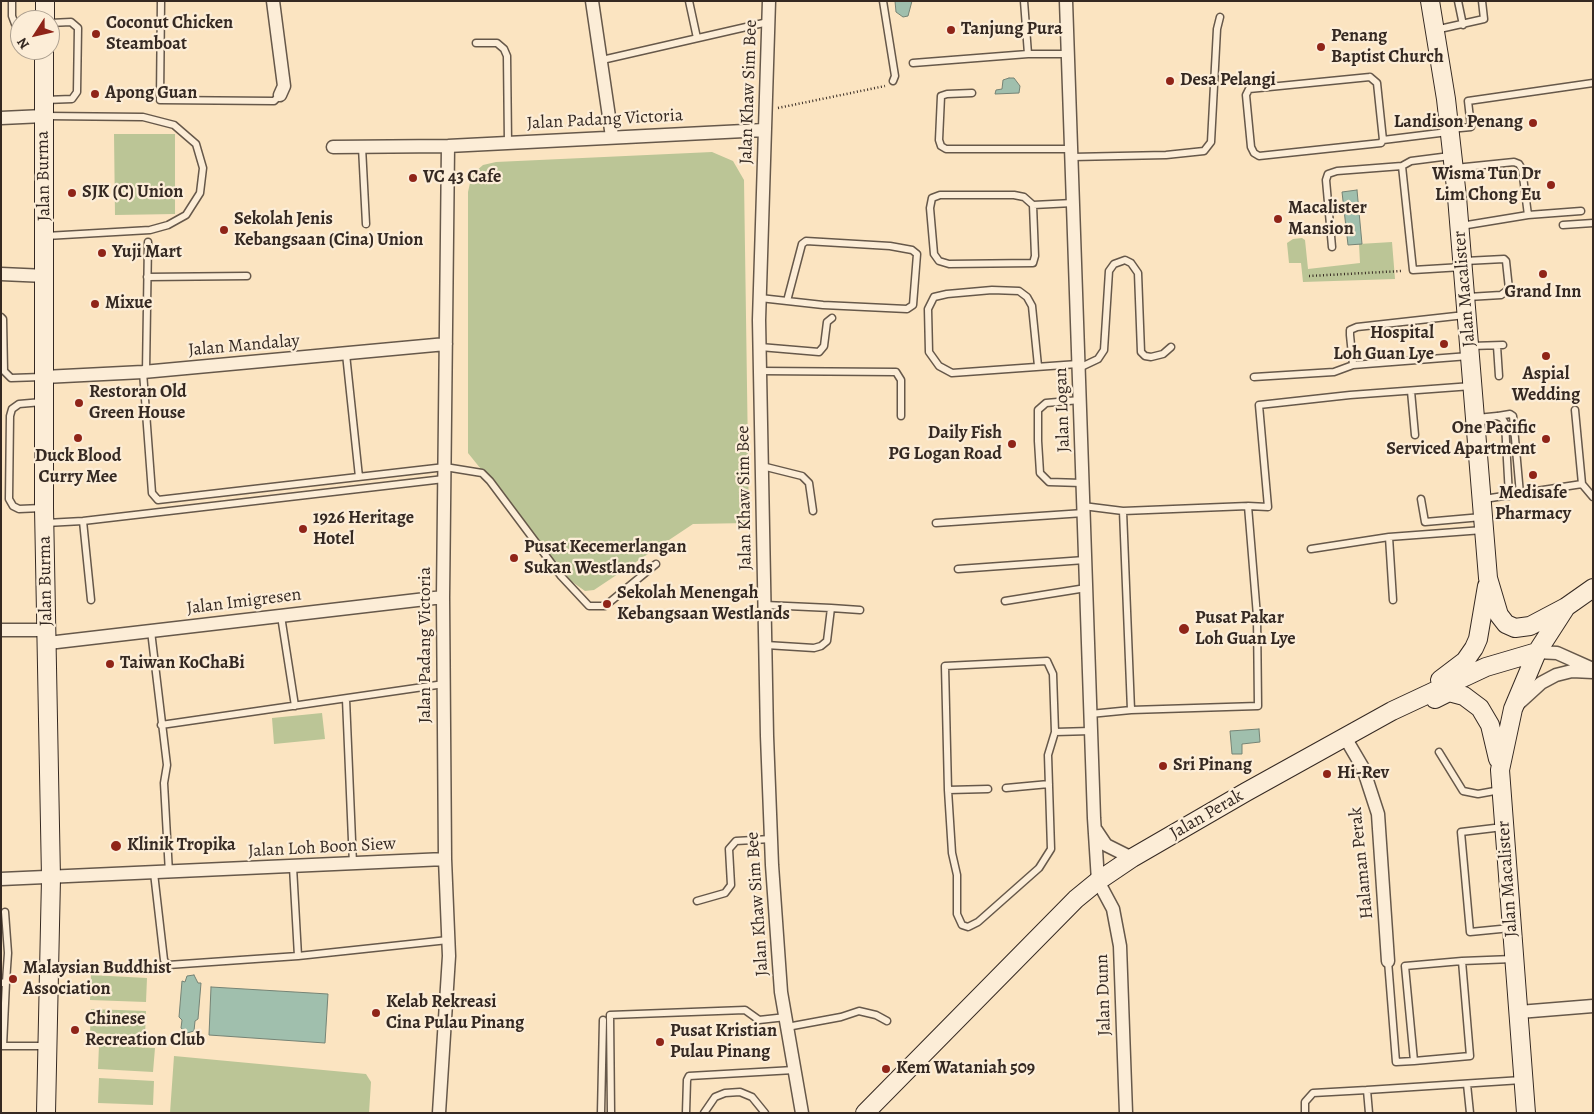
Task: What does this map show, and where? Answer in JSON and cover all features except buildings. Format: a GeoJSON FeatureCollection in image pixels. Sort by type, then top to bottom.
{"type":"FeatureCollection","features":[{"type":"Feature","properties":{"kind":"main road","name":"Jalan Macalister"},"geometry":{"type":"LineString","coordinates":[[1430,1],[1449,131],[1464,264],[1488,578]]}},
{"type":"Feature","properties":{"kind":"main road","name":"Jalan Burma"},"geometry":{"type":"LineString","coordinates":[[44,60],[46,276],[44,402],[51,878],[46,1113]]}},
{"type":"Feature","properties":{"kind":"main road"},"geometry":{"type":"LineString","coordinates":[[1488,578],[1498,615],[1506,624],[1515,628],[1530,626],[1566,608],[1593,588]]}},
{"type":"Feature","properties":{"kind":"main road"},"geometry":{"type":"LineString","coordinates":[[1413,702],[1428,688],[1465,661],[1474,648],[1480,628],[1488,578]]}},
{"type":"Feature","properties":{"kind":"main road"},"geometry":{"type":"LineString","coordinates":[[1538,652],[1566,608]]}},
{"type":"Feature","properties":{"kind":"main road","name":"Jalan Macalister"},"geometry":{"type":"LineString","coordinates":[[1526,1113],[1500,770],[1513,709],[1538,652]]}},
{"type":"Feature","properties":{"kind":"main road","name":"Jalan Perak"},"geometry":{"type":"LineString","coordinates":[[865,1113],[1076,899],[1098,881],[1132,858],[1246,792],[1413,702],[1486,667],[1538,652]]}},
{"type":"Feature","properties":{"kind":"main road"},"geometry":{"type":"LineString","coordinates":[[1346,739],[1360,737],[1448,692],[1464,696],[1480,708],[1490,725],[1500,770]]}},
{"type":"Feature","properties":{"kind":"street"},"geometry":{"type":"LineString","coordinates":[[273,1],[284,86],[280,95]]}},
{"type":"Feature","properties":{"kind":"street"},"geometry":{"type":"LineString","coordinates":[[592,1],[612,137]]}},
{"type":"Feature","properties":{"kind":"street","name":"Jalan Khaw Sim Bee"},"geometry":{"type":"LineString","coordinates":[[770,1],[764,130],[760,370],[771,839],[781,992],[802,1113]]}},
{"type":"Feature","properties":{"kind":"street","name":"Jalan Logan"},"geometry":{"type":"LineString","coordinates":[[1066,1],[1090,714],[1098,881]]}},
{"type":"Feature","properties":{"kind":"street"},"geometry":{"type":"LineString","coordinates":[[1,118],[44,108]]}},
{"type":"Feature","properties":{"kind":"street","name":"Jalan Padang Victoria"},"geometry":{"type":"LineString","coordinates":[[334,147],[448,146],[764,130]]}},
{"type":"Feature","properties":{"kind":"street","name":"Jalan Padang Victoria"},"geometry":{"type":"LineString","coordinates":[[439,1113],[448,940],[445,859],[443,597],[448,146]]}},
{"type":"Feature","properties":{"kind":"street"},"geometry":{"type":"LineString","coordinates":[[1,274],[46,276]]}},
{"type":"Feature","properties":{"kind":"street","name":"Jalan Mandalay"},"geometry":{"type":"LineString","coordinates":[[44,377],[144,372],[446,344]]}},
{"type":"Feature","properties":{"kind":"street","name":"Jalan Imigresen"},"geometry":{"type":"LineString","coordinates":[[1,630],[48,636],[151,631],[443,597]]}},
{"type":"Feature","properties":{"kind":"street"},"geometry":{"type":"LineString","coordinates":[[1538,652],[1557,653],[1593,668]]}},
{"type":"Feature","properties":{"kind":"street"},"geometry":{"type":"LineString","coordinates":[[1513,709],[1527,695],[1556,675],[1572,671],[1593,672]]}},
{"type":"Feature","properties":{"kind":"street","name":"Halaman Perak"},"geometry":{"type":"LineString","coordinates":[[1346,739],[1363,768],[1378,814],[1388,961]]}},
{"type":"Feature","properties":{"kind":"street","name":"Jalan Logan"},"geometry":{"type":"LineString","coordinates":[[1094,818],[1097,832],[1106,845],[1132,858]]}},
{"type":"Feature","properties":{"kind":"street","name":"Jalan Loh Boon Siew"},"geometry":{"type":"LineString","coordinates":[[1,879],[169,873],[445,859]]}},
{"type":"Feature","properties":{"kind":"street","name":"Jalan Dunn"},"geometry":{"type":"LineString","coordinates":[[1098,881],[1113,909],[1120,946],[1126,1113]]}},
{"type":"Feature","properties":{"kind":"street"},"geometry":{"type":"LineString","coordinates":[[1519,1012],[1593,1006]]}},
{"type":"Feature","properties":{"kind":"lane"},"geometry":{"type":"LineString","coordinates":[[161,1],[160,100],[274,101],[280,95]]}},
{"type":"Feature","properties":{"kind":"lane"},"geometry":{"type":"LineString","coordinates":[[689,1],[697,38]]}},
{"type":"Feature","properties":{"kind":"lane"},"geometry":{"type":"LineString","coordinates":[[883,1],[895,76],[893,82]]}},
{"type":"Feature","properties":{"kind":"lane"},"geometry":{"type":"LineString","coordinates":[[1024,1],[1028,54]]}},
{"type":"Feature","properties":{"kind":"lane"},"geometry":{"type":"LineString","coordinates":[[1458,1],[1463,24]]}},
{"type":"Feature","properties":{"kind":"lane"},"geometry":{"type":"LineString","coordinates":[[1435,30],[1484,19],[1482,1]]}},
{"type":"Feature","properties":{"kind":"lane"},"geometry":{"type":"LineString","coordinates":[[972,92],[941,96],[939,140],[941,146],[946,149],[1166,155],[1204,151],[1211,142],[1216,29],[1220,17]]}},
{"type":"Feature","properties":{"kind":"lane"},"geometry":{"type":"LineString","coordinates":[[44,108],[72,99],[78,92],[78,28],[71,22],[60,23]]}},
{"type":"Feature","properties":{"kind":"lane"},"geometry":{"type":"LineString","coordinates":[[602,60],[770,22]]}},
{"type":"Feature","properties":{"kind":"lane"},"geometry":{"type":"LineString","coordinates":[[476,44],[498,43],[504,49],[507,56],[508,143]]}},
{"type":"Feature","properties":{"kind":"lane"},"geometry":{"type":"LineString","coordinates":[[913,63],[1028,54],[1068,54]]}},
{"type":"Feature","properties":{"kind":"lane"},"geometry":{"type":"LineString","coordinates":[[1383,140],[1377,83],[1370,77],[1254,87],[1249,89],[1246,94],[1251,147],[1259,156],[1376,145],[1383,140],[1470,127],[1468,101],[1593,83]]}},
{"type":"Feature","properties":{"kind":"lane"},"geometry":{"type":"LineString","coordinates":[[44,108],[143,116],[174,125],[196,144],[203,168],[200,193],[186,215],[168,225],[150,230],[45,236]]}},
{"type":"Feature","properties":{"kind":"lane"},"geometry":{"type":"LineString","coordinates":[[362,147],[366,224]]}},
{"type":"Feature","properties":{"kind":"lane"},"geometry":{"type":"LineString","coordinates":[[1332,247],[1326,180],[1328,174],[1337,171],[1402,166],[1411,161],[1514,162],[1519,164],[1522,169],[1528,215]]}},
{"type":"Feature","properties":{"kind":"lane"},"geometry":{"type":"LineString","coordinates":[[1353,365],[1350,330],[1356,326],[1467,306],[1502,295],[1509,289],[1504,258],[1413,270],[1402,166]]}},
{"type":"Feature","properties":{"kind":"lane"},"geometry":{"type":"LineString","coordinates":[[1034,205],[1035,256],[1033,263],[949,264],[939,260],[934,254],[930,208],[932,198],[940,195],[1014,195],[1024,197],[1034,205],[1073,204]]}},
{"type":"Feature","properties":{"kind":"lane"},"geometry":{"type":"LineString","coordinates":[[1460,226],[1528,215],[1580,211]]}},
{"type":"Feature","properties":{"kind":"lane"},"geometry":{"type":"LineString","coordinates":[[1564,225],[1593,223]]}},
{"type":"Feature","properties":{"kind":"lane"},"geometry":{"type":"LineString","coordinates":[[760,298],[823,306],[907,310],[913,305],[916,254],[912,250],[890,246],[806,241],[802,244],[787,301]]}},
{"type":"Feature","properties":{"kind":"lane"},"geometry":{"type":"LineString","coordinates":[[148,242],[144,372],[152,493],[158,500],[359,477],[482,473],[490,480],[560,576],[589,606],[594,608],[605,606],[656,564]]}},
{"type":"Feature","properties":{"kind":"lane"},"geometry":{"type":"LineString","coordinates":[[1038,366],[1032,306],[1027,297],[1019,291],[983,291],[934,297],[928,310],[929,352],[939,366],[952,373],[1038,366],[1079,366],[1098,359],[1104,350],[1109,271],[1114,264],[1125,260],[1131,263],[1138,273],[1141,352],[1145,356],[1151,357],[1163,354],[1171,347]]}},
{"type":"Feature","properties":{"kind":"lane"},"geometry":{"type":"LineString","coordinates":[[147,277],[247,276]]}},
{"type":"Feature","properties":{"kind":"lane"},"geometry":{"type":"LineString","coordinates":[[1,317],[3,319],[4,371],[12,378],[44,377]]}},
{"type":"Feature","properties":{"kind":"lane"},"geometry":{"type":"LineString","coordinates":[[760,347],[819,352],[824,346],[827,322],[832,318]]}},
{"type":"Feature","properties":{"kind":"lane"},"geometry":{"type":"LineString","coordinates":[[1254,377],[1334,372],[1353,365],[1470,351],[1500,345],[1499,376]]}},
{"type":"Feature","properties":{"kind":"lane"},"geometry":{"type":"LineString","coordinates":[[346,354],[359,477]]}},
{"type":"Feature","properties":{"kind":"lane"},"geometry":{"type":"LineString","coordinates":[[760,370],[896,372],[901,380],[901,416]]}},
{"type":"Feature","properties":{"kind":"lane"},"geometry":{"type":"LineString","coordinates":[[936,524],[1083,510],[1123,512],[1248,506],[1268,507],[1259,405],[1350,395],[1473,386]]}},
{"type":"Feature","properties":{"kind":"lane"},"geometry":{"type":"LineString","coordinates":[[1411,391],[1415,435]]}},
{"type":"Feature","properties":{"kind":"lane"},"geometry":{"type":"LineString","coordinates":[[1080,400],[1046,403],[1038,410],[1038,442],[1040,473],[1049,482],[1082,483]]}},
{"type":"Feature","properties":{"kind":"lane"},"geometry":{"type":"LineString","coordinates":[[44,402],[19,404],[12,409],[10,416],[9,499],[13,506],[19,509],[45,516],[83,522],[445,473]]}},
{"type":"Feature","properties":{"kind":"lane"},"geometry":{"type":"LineString","coordinates":[[1575,410],[1582,484],[1593,496]]}},
{"type":"Feature","properties":{"kind":"lane"},"geometry":{"type":"LineString","coordinates":[[1477,418],[1510,414],[1513,416],[1520,494]]}},
{"type":"Feature","properties":{"kind":"lane"},"geometry":{"type":"LineString","coordinates":[[1497,416],[1502,418],[1505,423],[1509,496]]}},
{"type":"Feature","properties":{"kind":"lane"},"geometry":{"type":"LineString","coordinates":[[762,466],[802,476],[809,483],[814,511]]}},
{"type":"Feature","properties":{"kind":"lane"},"geometry":{"type":"LineString","coordinates":[[1482,499],[1582,484]]}},
{"type":"Feature","properties":{"kind":"lane"},"geometry":{"type":"LineString","coordinates":[[1421,499],[1423,519],[1429,523],[1484,524]]}},
{"type":"Feature","properties":{"kind":"lane"},"geometry":{"type":"LineString","coordinates":[[1090,714],[1130,710],[1258,706],[1257,616],[1248,506]]}},
{"type":"Feature","properties":{"kind":"lane"},"geometry":{"type":"LineString","coordinates":[[1123,512],[1130,710]]}},
{"type":"Feature","properties":{"kind":"lane"},"geometry":{"type":"LineString","coordinates":[[83,522],[91,600]]}},
{"type":"Feature","properties":{"kind":"lane"},"geometry":{"type":"LineString","coordinates":[[1311,549],[1484,524]]}},
{"type":"Feature","properties":{"kind":"lane"},"geometry":{"type":"LineString","coordinates":[[1389,537],[1393,600]]}},
{"type":"Feature","properties":{"kind":"lane"},"geometry":{"type":"LineString","coordinates":[[958,569],[1085,560]]}},
{"type":"Feature","properties":{"kind":"lane"},"geometry":{"type":"LineString","coordinates":[[1005,601],[1086,588]]}},
{"type":"Feature","properties":{"kind":"lane"},"geometry":{"type":"LineString","coordinates":[[765,605],[860,610]]}},
{"type":"Feature","properties":{"kind":"lane"},"geometry":{"type":"LineString","coordinates":[[766,645],[814,648],[822,646],[827,641],[831,608]]}},
{"type":"Feature","properties":{"kind":"lane"},"geometry":{"type":"LineString","coordinates":[[281,616],[295,706]]}},
{"type":"Feature","properties":{"kind":"lane"},"geometry":{"type":"LineString","coordinates":[[151,631],[167,765],[164,783],[169,873]]}},
{"type":"Feature","properties":{"kind":"lane"},"geometry":{"type":"LineString","coordinates":[[1047,661],[1052,670],[1055,732],[1048,755],[1051,840],[1047,858],[1039,868],[978,922],[968,927],[962,925],[957,914],[956,875],[952,853],[944,669],[948,664],[1047,661]]}},
{"type":"Feature","properties":{"kind":"lane"},"geometry":{"type":"LineString","coordinates":[[161,725],[444,684]]}},
{"type":"Feature","properties":{"kind":"lane"},"geometry":{"type":"LineString","coordinates":[[346,699],[353,864]]}},
{"type":"Feature","properties":{"kind":"lane"},"geometry":{"type":"LineString","coordinates":[[1055,732],[1091,731]]}},
{"type":"Feature","properties":{"kind":"lane"},"geometry":{"type":"LineString","coordinates":[[1439,752],[1463,791],[1478,794],[1502,790]]}},
{"type":"Feature","properties":{"kind":"lane"},"geometry":{"type":"LineString","coordinates":[[1006,788],[1050,784]]}},
{"type":"Feature","properties":{"kind":"lane"},"geometry":{"type":"LineString","coordinates":[[948,790],[988,789]]}},
{"type":"Feature","properties":{"kind":"lane"},"geometry":{"type":"LineString","coordinates":[[1505,827],[1461,832],[1470,932],[1512,928]]}},
{"type":"Feature","properties":{"kind":"lane"},"geometry":{"type":"LineString","coordinates":[[697,900],[725,893],[731,885],[729,849],[736,841],[771,839]]}},
{"type":"Feature","properties":{"kind":"lane"},"geometry":{"type":"LineString","coordinates":[[294,867],[298,956]]}},
{"type":"Feature","properties":{"kind":"lane"},"geometry":{"type":"LineString","coordinates":[[154,873],[164,960],[168,965],[298,956],[448,940]]}},
{"type":"Feature","properties":{"kind":"lane"},"geometry":{"type":"LineString","coordinates":[[5,912],[8,953],[3,982],[2,1046],[48,1046]]}},
{"type":"Feature","properties":{"kind":"lane"},"geometry":{"type":"LineString","coordinates":[[1414,1061],[1405,966],[1514,959]]}},
{"type":"Feature","properties":{"kind":"lane"},"geometry":{"type":"LineString","coordinates":[[1388,961],[1396,1062],[1470,1056],[1462,962]]}},
{"type":"Feature","properties":{"kind":"lane"},"geometry":{"type":"LineString","coordinates":[[611,1113],[610,1015],[745,1010],[759,1020],[786,1022],[841,1017],[859,1011],[876,1015],[887,1021]]}},
{"type":"Feature","properties":{"kind":"lane"},"geometry":{"type":"LineString","coordinates":[[601,1113],[603,1020]]}},
{"type":"Feature","properties":{"kind":"lane"},"geometry":{"type":"LineString","coordinates":[[686,1113],[687,1080],[689,1076],[794,1070]]}},
{"type":"Feature","properties":{"kind":"lane"},"geometry":{"type":"LineString","coordinates":[[1306,1113],[1305,1102],[1313,1093],[1524,1080]]}},
{"type":"Feature","properties":{"kind":"lane"},"geometry":{"type":"LineString","coordinates":[[1467,1084],[1470,1113]]}},
{"type":"Feature","properties":{"kind":"lane"},"geometry":{"type":"LineString","coordinates":[[1367,1090],[1368,1113]]}},
{"type":"Feature","properties":{"kind":"lane"},"geometry":{"type":"LineString","coordinates":[[704,1113],[715,1097],[725,1093],[740,1092],[752,1097],[765,1113]]}},
{"type":"Feature","properties":{"kind":"path"},"geometry":{"type":"LineString","coordinates":[[765,111],[888,85],[893,82]]}},
{"type":"Feature","properties":{"kind":"path"},"geometry":{"type":"LineString","coordinates":[[1309,276],[1413,270]]}},
{"type":"Feature","properties":{"kind":"green space"},"geometry":{"type":"Polygon","coordinates":[[[114,134],[175,134],[175,214],[115,215],[114,134]]]}},
{"type":"Feature","properties":{"kind":"green space"},"geometry":{"type":"Polygon","coordinates":[[[712,152],[733,161],[744,180],[749,523],[693,524],[594,590],[585,591],[571,581],[468,453],[468,192],[470,183],[475,172],[483,165],[496,162],[712,152]]]}},
{"type":"Feature","properties":{"kind":"green space"},"geometry":{"type":"Polygon","coordinates":[[[1302,238],[1305,240],[1308,269],[1360,263],[1359,244],[1392,242],[1395,279],[1303,282],[1301,263],[1289,263],[1287,243],[1293,239],[1302,238]]]}},
{"type":"Feature","properties":{"kind":"green space"},"geometry":{"type":"Polygon","coordinates":[[[322,713],[325,739],[274,744],[272,718],[322,713]]]}},
{"type":"Feature","properties":{"kind":"green space"},"geometry":{"type":"Polygon","coordinates":[[[91,975],[147,978],[146,1002],[90,1000],[91,975]]]}},
{"type":"Feature","properties":{"kind":"green space"},"geometry":{"type":"Polygon","coordinates":[[[91,1009],[146,1011],[145,1036],[90,1033],[91,1009]]]}},
{"type":"Feature","properties":{"kind":"green space"},"geometry":{"type":"Polygon","coordinates":[[[99,1045],[155,1048],[153,1072],[98,1069],[99,1045]]]}},
{"type":"Feature","properties":{"kind":"green space"},"geometry":{"type":"Polygon","coordinates":[[[174,1056],[366,1074],[371,1082],[369,1113],[170,1113],[174,1056]]]}},
{"type":"Feature","properties":{"kind":"green space"},"geometry":{"type":"Polygon","coordinates":[[[99,1078],[154,1081],[153,1105],[98,1103],[99,1078]]]}},
{"type":"Feature","properties":{"kind":"shaded area"},"geometry":{"type":"Polygon","coordinates":[[[895,1],[912,1],[908,16],[903,17],[896,12],[895,1]]]}},
{"type":"Feature","properties":{"kind":"shaded area"},"geometry":{"type":"Polygon","coordinates":[[[1014,78],[1020,86],[1019,93],[995,94],[996,90],[1002,89],[1003,80],[1014,78]]]}},
{"type":"Feature","properties":{"kind":"shaded area"},"geometry":{"type":"Polygon","coordinates":[[[1357,190],[1362,244],[1348,245],[1342,192],[1357,190]]]}},
{"type":"Feature","properties":{"kind":"shaded area"},"geometry":{"type":"Polygon","coordinates":[[[1259,729],[1260,742],[1242,744],[1242,754],[1232,754],[1230,731],[1259,729]]]}},
{"type":"Feature","properties":{"kind":"shaded area"},"geometry":{"type":"Polygon","coordinates":[[[194,975],[198,983],[201,983],[198,1019],[195,1021],[194,1031],[187,1033],[181,1028],[182,1020],[179,1017],[182,981],[185,982],[187,976],[194,975]]]}},
{"type":"Feature","properties":{"kind":"shaded area"},"geometry":{"type":"Polygon","coordinates":[[[211,987],[328,994],[325,1043],[209,1035],[211,987]]]}},
{"type":"Feature","properties":{"kind":"place","name":"Tanjung Pura"},"geometry":{"type":"Point","coordinates":[951,30]}},
{"type":"Feature","properties":{"kind":"place","name":"Coconut Chicken Steamboat"},"geometry":{"type":"Point","coordinates":[96,34]}},
{"type":"Feature","properties":{"kind":"place","name":"Penang Baptist Church"},"geometry":{"type":"Point","coordinates":[1321,47]}},
{"type":"Feature","properties":{"kind":"place","name":"Desa Pelangi"},"geometry":{"type":"Point","coordinates":[1170,81]}},
{"type":"Feature","properties":{"kind":"place","name":"Apong Guan"},"geometry":{"type":"Point","coordinates":[95,94]}},
{"type":"Feature","properties":{"kind":"place","name":"Landison Penang"},"geometry":{"type":"Point","coordinates":[1533,123]}},
{"type":"Feature","properties":{"kind":"place","name":"VC 43 Cafe"},"geometry":{"type":"Point","coordinates":[413,178]}},
{"type":"Feature","properties":{"kind":"place","name":"Wisma Tun Dr Lim Chong Eu"},"geometry":{"type":"Point","coordinates":[1551,185]}},
{"type":"Feature","properties":{"kind":"place","name":"SJK (C) Union"},"geometry":{"type":"Point","coordinates":[72,193]}},
{"type":"Feature","properties":{"kind":"place","name":"Macalister Mansion"},"geometry":{"type":"Point","coordinates":[1278,219]}},
{"type":"Feature","properties":{"kind":"place","name":"Sekolah Jenis Kebangsaan (Cina) Union"},"geometry":{"type":"Point","coordinates":[224,230]}},
{"type":"Feature","properties":{"kind":"place","name":"Yuji Mart"},"geometry":{"type":"Point","coordinates":[102,253]}},
{"type":"Feature","properties":{"kind":"place","name":"Grand Inn"},"geometry":{"type":"Point","coordinates":[1543,274]}},
{"type":"Feature","properties":{"kind":"place","name":"Mixue"},"geometry":{"type":"Point","coordinates":[95,304]}},
{"type":"Feature","properties":{"kind":"place","name":"Hospital Loh Guan Lye"},"geometry":{"type":"Point","coordinates":[1444,344]}},
{"type":"Feature","properties":{"kind":"place","name":"Aspial Wedding"},"geometry":{"type":"Point","coordinates":[1546,356]}},
{"type":"Feature","properties":{"kind":"place","name":"Restoran Old Green House"},"geometry":{"type":"Point","coordinates":[79,403]}},
{"type":"Feature","properties":{"kind":"place","name":"Duck Blood Curry Mee"},"geometry":{"type":"Point","coordinates":[78,438]}},
{"type":"Feature","properties":{"kind":"place","name":"One Pacific Serviced Apartment"},"geometry":{"type":"Point","coordinates":[1546,439]}},
{"type":"Feature","properties":{"kind":"place","name":"Daily Fish PG Logan Road"},"geometry":{"type":"Point","coordinates":[1012,444]}},
{"type":"Feature","properties":{"kind":"place","name":"Medisafe Pharmacy"},"geometry":{"type":"Point","coordinates":[1533,475]}},
{"type":"Feature","properties":{"kind":"place","name":"1926 Heritage Hotel"},"geometry":{"type":"Point","coordinates":[303,529]}},
{"type":"Feature","properties":{"kind":"place","name":"Pusat Kecemerlangan Sukan Westlands"},"geometry":{"type":"Point","coordinates":[514,558]}},
{"type":"Feature","properties":{"kind":"place","name":"Sekolah Menengah Kebangsaan Westlands"},"geometry":{"type":"Point","coordinates":[607,604]}},
{"type":"Feature","properties":{"kind":"place","name":"Pusat Pakar Loh Guan Lye"},"geometry":{"type":"Point","coordinates":[1184,629]}},
{"type":"Feature","properties":{"kind":"place","name":"Taiwan KoChaBi"},"geometry":{"type":"Point","coordinates":[110,664]}},
{"type":"Feature","properties":{"kind":"place","name":"Sri Pinang"},"geometry":{"type":"Point","coordinates":[1163,766]}},
{"type":"Feature","properties":{"kind":"place","name":"Hi-Rev"},"geometry":{"type":"Point","coordinates":[1327,774]}},
{"type":"Feature","properties":{"kind":"place","name":"Klinik Tropika"},"geometry":{"type":"Point","coordinates":[116,846]}},
{"type":"Feature","properties":{"kind":"place","name":"Malaysian Buddhist Association"},"geometry":{"type":"Point","coordinates":[13,979]}},
{"type":"Feature","properties":{"kind":"place","name":"Kelab Rekreasi Cina Pulau Pinang"},"geometry":{"type":"Point","coordinates":[376,1013]}},
{"type":"Feature","properties":{"kind":"place","name":"Chinese Recreation Club"},"geometry":{"type":"Point","coordinates":[75,1030]}},
{"type":"Feature","properties":{"kind":"place","name":"Pusat Kristian Pulau Pinang"},"geometry":{"type":"Point","coordinates":[660,1042]}},
{"type":"Feature","properties":{"kind":"place","name":"Kem Wataniah 509"},"geometry":{"type":"Point","coordinates":[886,1069]}}]}
